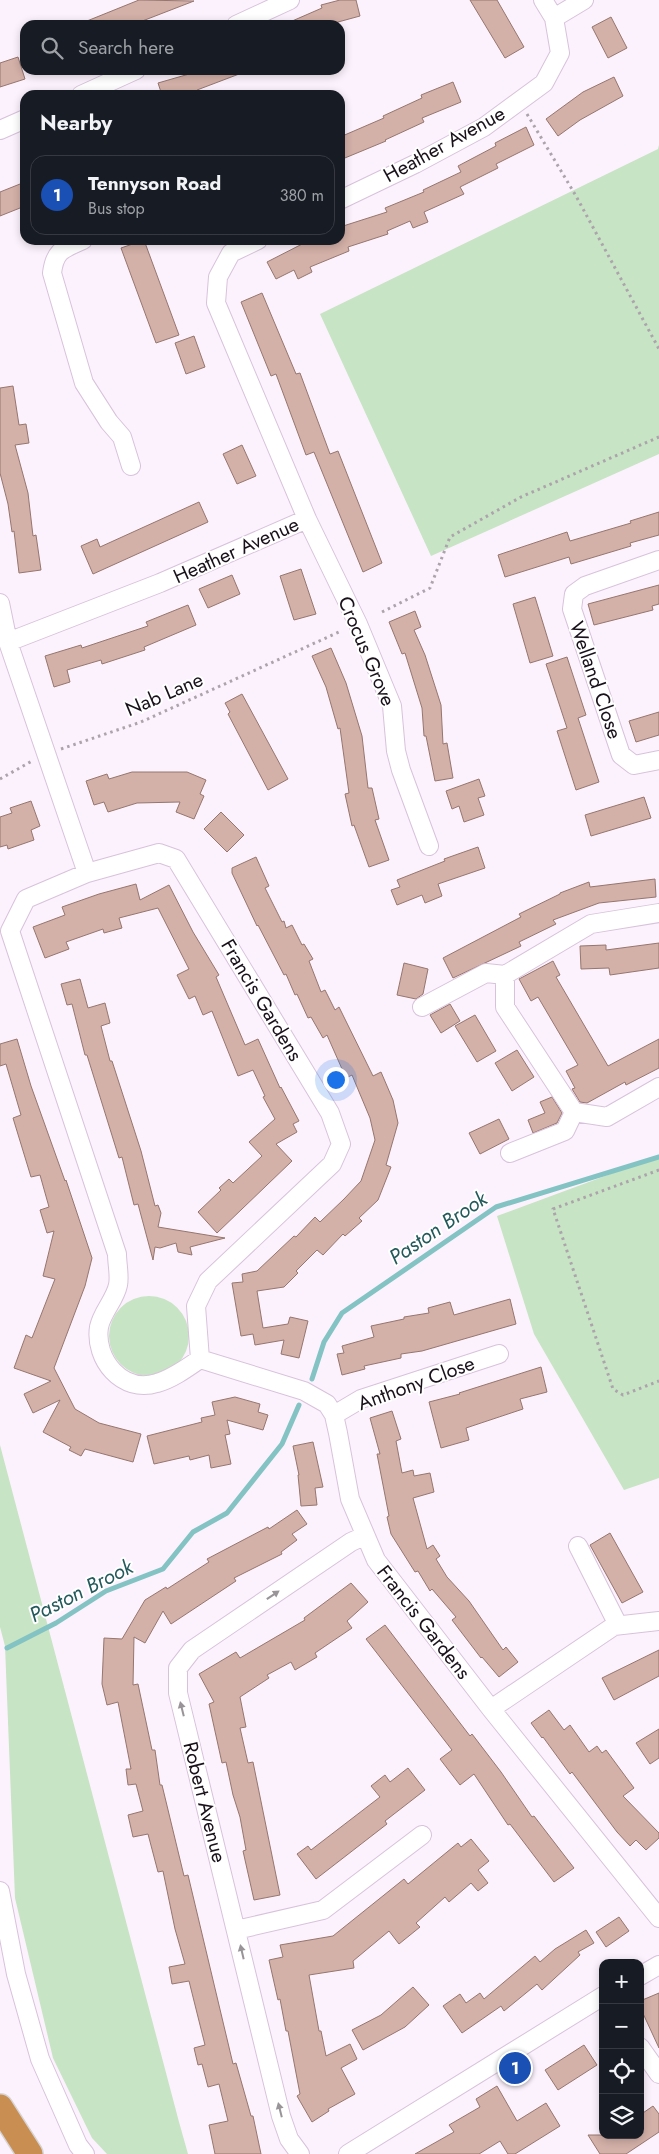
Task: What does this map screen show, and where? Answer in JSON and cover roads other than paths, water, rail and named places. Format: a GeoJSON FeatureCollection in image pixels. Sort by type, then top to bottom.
{"type":"FeatureCollection","features":[{"type":"Feature","properties":{"kind":"highway"},"geometry":{"type":"LineString","coordinates":[[0,2107],[30,2154]]}},
{"type":"Feature","properties":{"kind":"highway"},"geometry":{"type":"LineString","coordinates":[[0,2130],[19,2154]]}},
{"type":"Feature","properties":{"kind":"street"},"geometry":{"type":"LineString","coordinates":[[247,20],[290,0]]}},
{"type":"Feature","properties":{"kind":"street","name":"Heather Avenue"},"geometry":{"type":"LineString","coordinates":[[345,198],[415,164],[484,127],[544,82],[560,53],[554,18],[543,0]]}},
{"type":"Feature","properties":{"kind":"street"},"geometry":{"type":"LineString","coordinates":[[554,18],[584,0]]}},
{"type":"Feature","properties":{"kind":"street"},"geometry":{"type":"LineString","coordinates":[[92,90],[125,75]]}},
{"type":"Feature","properties":{"kind":"street"},"geometry":{"type":"LineString","coordinates":[[0,130],[20,122]]}},
{"type":"Feature","properties":{"kind":"street"},"geometry":{"type":"LineString","coordinates":[[71,245],[62,249],[56,255],[52,273],[84,383],[109,422],[122,437],[131,466]]}},
{"type":"Feature","properties":{"kind":"street","name":"Heather Avenue"},"geometry":{"type":"LineString","coordinates":[[8,642],[160,583],[307,519],[216,303],[218,277],[231,253],[248,245]]}},
{"type":"Feature","properties":{"kind":"street","name":"Crocus Grove"},"geometry":{"type":"LineString","coordinates":[[307,519],[358,624],[392,706],[396,751],[401,770],[429,846]]}},
{"type":"Feature","properties":{"kind":"street","name":"Welland Close"},"geometry":{"type":"LineString","coordinates":[[659,560],[586,586],[574,594],[572,609],[621,755],[634,765],[659,760]]}},
{"type":"Feature","properties":{"kind":"street"},"geometry":{"type":"LineString","coordinates":[[0,603],[8,642],[87,873]]}},
{"type":"Feature","properties":{"kind":"street","name":"Francis Gardens"},"geometry":{"type":"LineString","coordinates":[[159,853],[176,858],[330,1112],[341,1144],[332,1164],[208,1281],[196,1306],[200,1359],[170,1378],[156,1384],[138,1385],[122,1379],[109,1368],[102,1354],[99,1340],[100,1326],[118,1285],[117,1254],[10,931],[26,899],[87,873],[159,853]]}},
{"type":"Feature","properties":{"kind":"street"},"geometry":{"type":"LineString","coordinates":[[422,1007],[486,974],[506,976],[591,924],[659,914]]}},
{"type":"Feature","properties":{"kind":"street"},"geometry":{"type":"LineString","coordinates":[[506,976],[505,1007],[574,1112],[608,1117],[659,1087]]}},
{"type":"Feature","properties":{"kind":"street"},"geometry":{"type":"LineString","coordinates":[[510,1153],[565,1131],[574,1112]]}},
{"type":"Feature","properties":{"kind":"street","name":"Anthony Close"},"geometry":{"type":"LineString","coordinates":[[334,1415],[361,1399],[499,1354]]}},
{"type":"Feature","properties":{"kind":"street"},"geometry":{"type":"LineString","coordinates":[[200,1359],[304,1391],[327,1404],[334,1415]]}},
{"type":"Feature","properties":{"kind":"street","name":"Francis Gardens"},"geometry":{"type":"LineString","coordinates":[[334,1415],[350,1499],[364,1536],[376,1560],[491,1709],[659,1918]]}},
{"type":"Feature","properties":{"kind":"street","name":"Robert Avenue"},"geometry":{"type":"LineString","coordinates":[[300,2154],[289,2139],[281,2116],[178,1692],[178,1668],[192,1650],[351,1542],[364,1536]]}},
{"type":"Feature","properties":{"kind":"street"},"geometry":{"type":"LineString","coordinates":[[578,1546],[618,1625]]}},
{"type":"Feature","properties":{"kind":"street"},"geometry":{"type":"LineString","coordinates":[[491,1709],[614,1626],[659,1621]]}},
{"type":"Feature","properties":{"kind":"street"},"geometry":{"type":"LineString","coordinates":[[236,1930],[323,1910],[422,1835]]}},
{"type":"Feature","properties":{"kind":"street"},"geometry":{"type":"LineString","coordinates":[[0,1891],[16,1974],[40,2059],[78,2145],[85,2154]]}},
{"type":"Feature","properties":{"kind":"street"},"geometry":{"type":"LineString","coordinates":[[644,1974],[659,1965]]}},
{"type":"Feature","properties":{"kind":"street"},"geometry":{"type":"LineString","coordinates":[[348,2154],[599,1998]]}},
{"type":"Feature","properties":{"kind":"street"},"geometry":{"type":"LineString","coordinates":[[641,2049],[659,2074]]}},
{"type":"Feature","properties":{"kind":"waterway","name":"Paston Brook"},"geometry":{"type":"LineString","coordinates":[[312,1379],[324,1342],[342,1313],[496,1207],[659,1157]]}},
{"type":"Feature","properties":{"kind":"waterway","name":"Paston Brook"},"geometry":{"type":"LineString","coordinates":[[7,1648],[56,1623],[106,1591],[163,1569],[193,1532],[227,1513],[282,1444],[299,1405]]}},
{"type":"Feature","properties":{"kind":"place","name":"Tennyson Road"},"geometry":{"type":"Point","coordinates":[515,2068]}}]}
